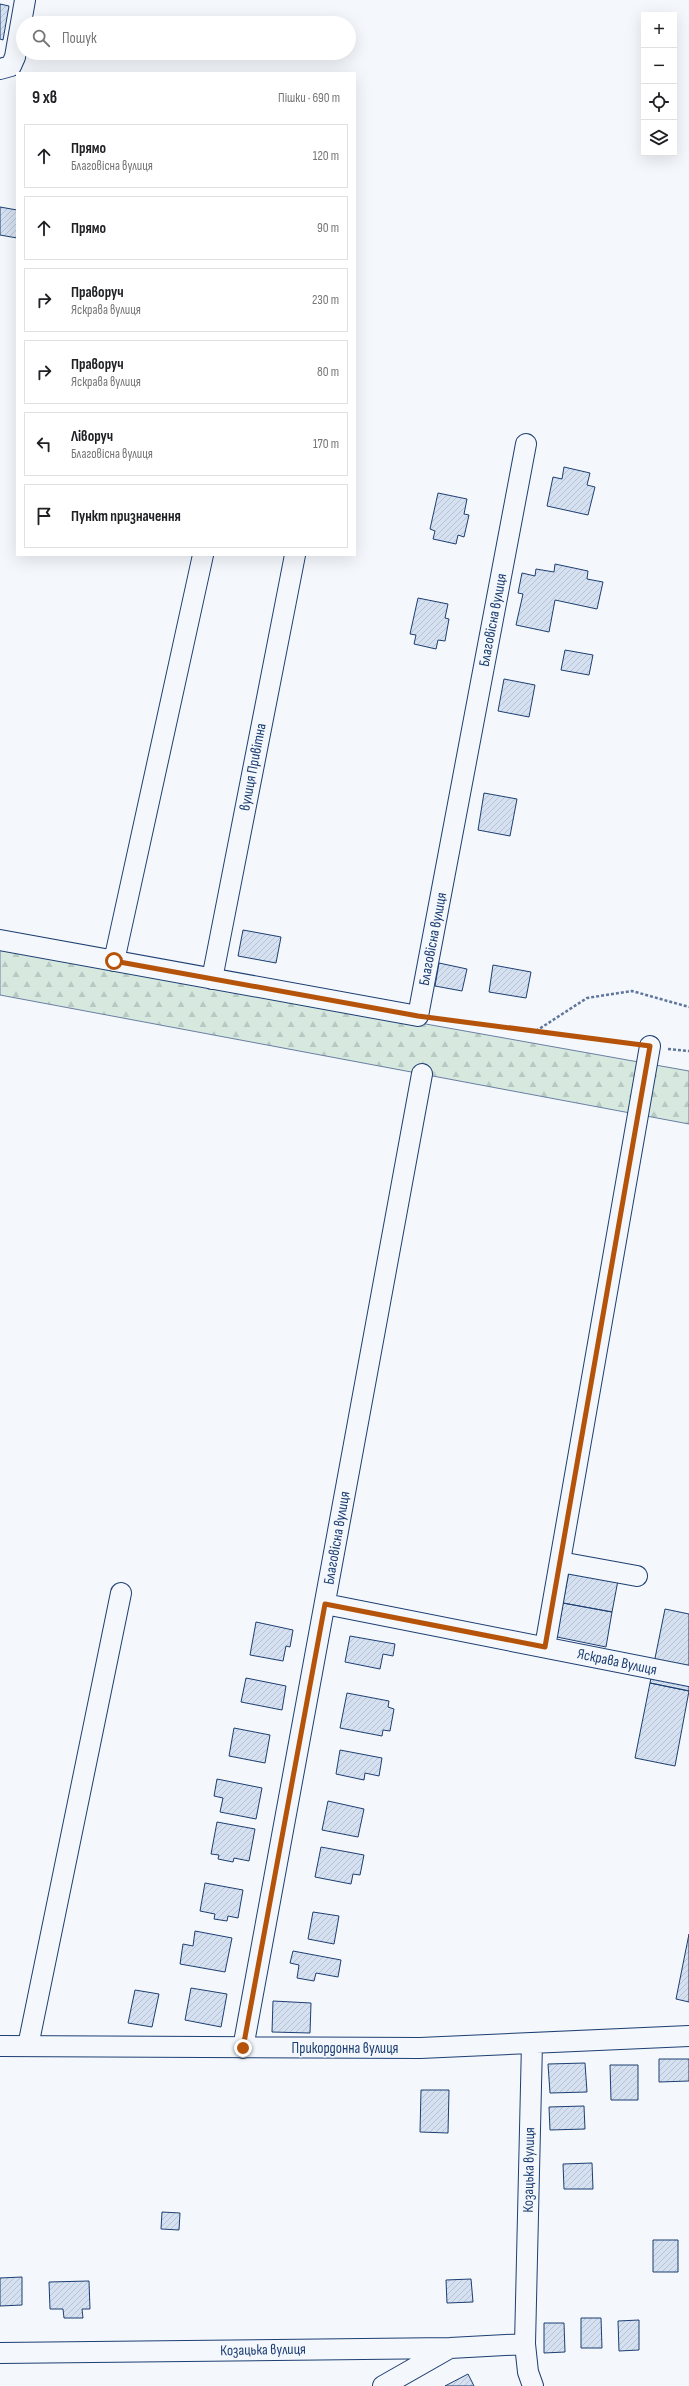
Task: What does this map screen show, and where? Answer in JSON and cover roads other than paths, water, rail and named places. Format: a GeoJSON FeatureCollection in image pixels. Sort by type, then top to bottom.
{"type":"FeatureCollection","features":[{"type":"Feature","properties":{"kind":"street"},"geometry":{"type":"LineString","coordinates":[[22,16],[25,0]]}},
{"type":"Feature","properties":{"kind":"street"},"geometry":{"type":"LineString","coordinates":[[0,69],[11,66],[16,51]]}},
{"type":"Feature","properties":{"kind":"street","name":"Благовісна вулиця"},"geometry":{"type":"LineString","coordinates":[[212,979],[418,1016],[526,444]]}},
{"type":"Feature","properties":{"kind":"street"},"geometry":{"type":"LineString","coordinates":[[114,961],[203,556]]}},
{"type":"Feature","properties":{"kind":"street","name":"вулиця Привітна"},"geometry":{"type":"LineString","coordinates":[[212,979],[295,556]]}},
{"type":"Feature","properties":{"kind":"street"},"geometry":{"type":"LineString","coordinates":[[0,940],[212,979]]}},
{"type":"Feature","properties":{"kind":"street"},"geometry":{"type":"LineString","coordinates":[[325,1604],[545,1647],[650,1046]]}},
{"type":"Feature","properties":{"kind":"street","name":"Благовісна вулиця"},"geometry":{"type":"LineString","coordinates":[[243,2048],[422,1074]]}},
{"type":"Feature","properties":{"kind":"street"},"geometry":{"type":"LineString","coordinates":[[560,1562],[637,1576]]}},
{"type":"Feature","properties":{"kind":"street"},"geometry":{"type":"LineString","coordinates":[[28,2046],[121,1593]]}},
{"type":"Feature","properties":{"kind":"street","name":"Яскрава Вулиця"},"geometry":{"type":"LineString","coordinates":[[545,1647],[689,1676]]}},
{"type":"Feature","properties":{"kind":"street","name":"Прикордонна вулиця"},"geometry":{"type":"LineString","coordinates":[[0,2046],[420,2048],[689,2036]]}},
{"type":"Feature","properties":{"kind":"street","name":"Козацька вулиця"},"geometry":{"type":"LineString","coordinates":[[532,2043],[525,2344],[528,2372],[533,2386]]}},
{"type":"Feature","properties":{"kind":"street","name":"Козацька вулиця"},"geometry":{"type":"LineString","coordinates":[[0,2353],[450,2348],[525,2344]]}},
{"type":"Feature","properties":{"kind":"street"},"geometry":{"type":"LineString","coordinates":[[383,2386],[450,2348]]}}]}
